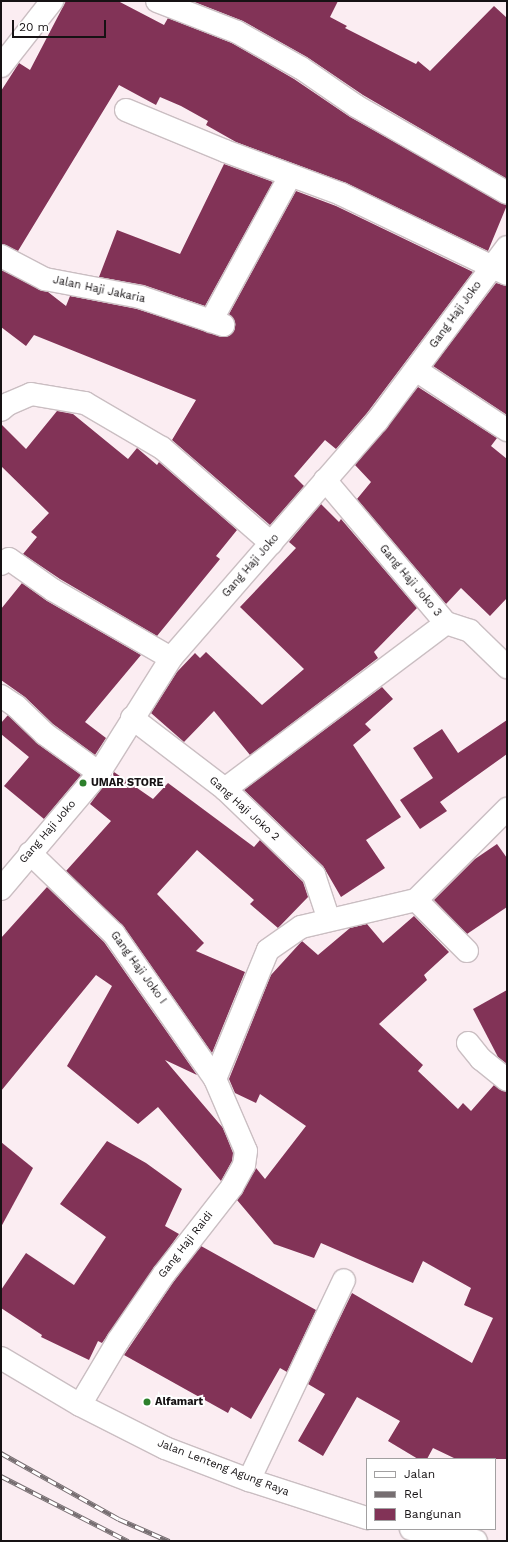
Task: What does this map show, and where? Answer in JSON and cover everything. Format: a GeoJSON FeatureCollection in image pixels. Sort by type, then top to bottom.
{"type":"FeatureCollection","features":[{"type":"Feature","properties":{"kind":"street"},"geometry":{"type":"LineString","coordinates":[[1,66],[52,1]]}},
{"type":"Feature","properties":{"kind":"street"},"geometry":{"type":"LineString","coordinates":[[157,1],[236,32],[301,68],[356,106],[507,193]]}},
{"type":"Feature","properties":{"kind":"street"},"geometry":{"type":"LineString","coordinates":[[126,110],[290,176],[342,194],[499,271]]}},
{"type":"Feature","properties":{"kind":"street","name":"Jalan Haji Jakaria"},"geometry":{"type":"LineString","coordinates":[[1,256],[45,279],[140,297],[217,323],[290,176]]}},
{"type":"Feature","properties":{"kind":"street","name":"Gang Haji Joko"},"geometry":{"type":"LineString","coordinates":[[1,888],[99,773],[132,718],[171,658],[377,421],[416,370],[499,271],[507,247]]}},
{"type":"Feature","properties":{"kind":"street"},"geometry":{"type":"LineString","coordinates":[[416,370],[507,430]]}},
{"type":"Feature","properties":{"kind":"street"},"geometry":{"type":"LineString","coordinates":[[1,410],[31,394],[85,403],[162,448],[271,543]]}},
{"type":"Feature","properties":{"kind":"street","name":"Gang Haji Joko 3"},"geometry":{"type":"LineString","coordinates":[[325,480],[446,623],[470,631],[507,667]]}},
{"type":"Feature","properties":{"kind":"street"},"geometry":{"type":"LineString","coordinates":[[4,558],[53,590],[171,658]]}},
{"type":"Feature","properties":{"kind":"street"},"geometry":{"type":"LineString","coordinates":[[225,790],[446,623]]}},
{"type":"Feature","properties":{"kind":"street"},"geometry":{"type":"LineString","coordinates":[[1,696],[16,706],[45,734],[99,773]]}},
{"type":"Feature","properties":{"kind":"street","name":"Gang Haji Joko 2"},"geometry":{"type":"LineString","coordinates":[[132,718],[225,790],[314,875],[329,920]]}},
{"type":"Feature","properties":{"kind":"street"},"geometry":{"type":"LineString","coordinates":[[215,1079],[268,950],[300,927],[416,900],[507,809]]}},
{"type":"Feature","properties":{"kind":"street","name":"Gang Haji Joko I"},"geometry":{"type":"LineString","coordinates":[[30,853],[114,934],[215,1079]]}},
{"type":"Feature","properties":{"kind":"street"},"geometry":{"type":"LineString","coordinates":[[416,900],[467,951]]}},
{"type":"Feature","properties":{"kind":"street"},"geometry":{"type":"LineString","coordinates":[[468,1043],[485,1062],[507,1080]]}},
{"type":"Feature","properties":{"kind":"street","name":"Gang Haji Raidi"},"geometry":{"type":"LineString","coordinates":[[80,1405],[138,1311],[164,1274],[232,1187],[244,1165],[246,1151],[215,1079]]}},
{"type":"Feature","properties":{"kind":"street"},"geometry":{"type":"LineString","coordinates":[[249,1480],[344,1280]]}},
{"type":"Feature","properties":{"kind":"street","name":"Jalan Lenteng Agung Raya"},"geometry":{"type":"LineString","coordinates":[[1,1358],[80,1405],[165,1448],[249,1480],[366,1518]]}},
{"type":"Feature","properties":{"kind":"street"},"geometry":{"type":"LineString","coordinates":[[416,1530],[476,1541]]}},
{"type":"Feature","properties":{"kind":"building"},"geometry":{"type":"Polygon","coordinates":[[[66,1],[118,1],[164,25],[168,18],[232,43],[294,79],[350,117],[507,205],[488,251],[346,183],[236,142],[206,125],[208,121],[181,106],[160,97],[156,105],[119,85],[18,251],[1,244],[1,91],[19,63],[30,70],[66,1]]]}},
{"type":"Feature","properties":{"kind":"building"},"geometry":{"type":"Polygon","coordinates":[[[192,1],[338,1],[330,17],[347,26],[345,28],[416,64],[418,61],[430,71],[494,6],[507,18],[507,179],[363,95],[307,57],[243,21],[192,1]]]}},
{"type":"Feature","properties":{"kind":"building"},"geometry":{"type":"Polygon","coordinates":[[[224,164],[273,182],[205,306],[144,285],[99,277],[117,230],[180,254],[224,164]]]}},
{"type":"Feature","properties":{"kind":"building"},"geometry":{"type":"Polygon","coordinates":[[[296,191],[336,206],[473,272],[367,413],[336,449],[325,440],[294,476],[304,486],[270,525],[172,440],[196,400],[34,335],[26,346],[1,327],[1,270],[48,292],[66,306],[70,296],[137,309],[226,337],[235,329],[235,322],[229,314],[296,191]]]}},
{"type":"Feature","properties":{"kind":"building"},"geometry":{"type":"Polygon","coordinates":[[[496,283],[507,286],[507,415],[433,366],[496,283]]]}},
{"type":"Feature","properties":{"kind":"building"},"geometry":{"type":"Polygon","coordinates":[[[418,387],[497,438],[491,446],[507,459],[507,598],[490,616],[461,588],[446,604],[357,499],[371,482],[355,465],[418,387]]]}},
{"type":"Feature","properties":{"kind":"building"},"geometry":{"type":"Polygon","coordinates":[[[57,411],[73,414],[128,459],[137,448],[157,465],[159,462],[237,530],[216,556],[220,559],[157,636],[60,579],[23,554],[37,537],[31,532],[49,513],[1,466],[1,424],[26,449],[57,411]]]}},
{"type":"Feature","properties":{"kind":"building"},"geometry":{"type":"Polygon","coordinates":[[[321,504],[339,522],[341,519],[417,608],[374,652],[378,658],[250,755],[214,711],[184,742],[151,713],[177,672],[195,653],[200,658],[206,652],[262,705],[304,669],[240,607],[296,548],[289,542],[321,504]]]}},
{"type":"Feature","properties":{"kind":"building"},"geometry":{"type":"Polygon","coordinates":[[[22,583],[47,601],[141,655],[85,722],[106,738],[95,755],[53,724],[25,697],[1,680],[1,609],[22,583]]]}},
{"type":"Feature","properties":{"kind":"building"},"geometry":{"type":"Polygon","coordinates":[[[382,687],[393,699],[365,724],[371,730],[353,745],[401,817],[366,840],[385,868],[341,897],[323,866],[244,790],[382,687]]]}},
{"type":"Feature","properties":{"kind":"building"},"geometry":{"type":"Polygon","coordinates":[[[8,715],[38,744],[81,775],[44,819],[4,786],[29,757],[1,734],[1,723],[8,715]]]}},
{"type":"Feature","properties":{"kind":"building"},"geometry":{"type":"Polygon","coordinates":[[[507,720],[507,754],[440,802],[447,811],[420,829],[400,800],[433,778],[413,748],[442,729],[458,753],[507,720]]]}},
{"type":"Feature","properties":{"kind":"building"},"geometry":{"type":"Polygon","coordinates":[[[114,772],[153,799],[168,783],[254,847],[260,840],[303,882],[308,897],[278,928],[250,904],[254,900],[197,850],[157,894],[204,943],[196,951],[245,972],[212,1053],[124,927],[66,871],[111,821],[90,804],[114,772]]]}},
{"type":"Feature","properties":{"kind":"building"},"geometry":{"type":"Polygon","coordinates":[[[497,844],[507,858],[507,907],[467,934],[434,900],[475,859],[497,844]]]}},
{"type":"Feature","properties":{"kind":"building"},"geometry":{"type":"Polygon","coordinates":[[[47,887],[104,942],[197,1075],[165,1060],[223,1128],[233,1153],[232,1161],[221,1181],[158,1107],[138,1124],[67,1066],[112,986],[96,975],[1,1091],[1,938],[47,887]]]}},
{"type":"Feature","properties":{"kind":"building"},"geometry":{"type":"Polygon","coordinates":[[[414,916],[449,952],[424,975],[427,980],[379,1024],[423,1065],[418,1071],[458,1109],[463,1103],[471,1111],[494,1085],[507,1092],[507,1459],[454,1458],[433,1448],[428,1458],[416,1458],[388,1441],[400,1421],[357,1397],[323,1456],[298,1441],[325,1394],[308,1384],[352,1293],[472,1363],[493,1318],[464,1305],[471,1288],[423,1261],[413,1283],[321,1243],[314,1258],[274,1244],[237,1200],[256,1168],[265,1179],[306,1126],[260,1094],[256,1103],[235,1093],[229,1079],[271,975],[302,941],[318,955],[350,928],[367,924],[383,943],[414,916]]]}},
{"type":"Feature","properties":{"kind":"building"},"geometry":{"type":"Polygon","coordinates":[[[507,990],[507,1064],[498,1057],[473,1009],[507,990]]]}},
{"type":"Feature","properties":{"kind":"building"},"geometry":{"type":"Polygon","coordinates":[[[107,1141],[146,1163],[182,1189],[165,1226],[179,1234],[102,1343],[98,1341],[89,1360],[41,1337],[42,1335],[1,1308],[1,1290],[26,1253],[74,1285],[106,1237],[60,1204],[107,1141]]]}},
{"type":"Feature","properties":{"kind":"building"},"geometry":{"type":"Polygon","coordinates":[[[1,1142],[33,1168],[1,1227],[1,1142]]]}},
{"type":"Feature","properties":{"kind":"building"},"geometry":{"type":"Polygon","coordinates":[[[201,1246],[316,1310],[287,1372],[280,1368],[251,1419],[231,1407],[228,1413],[124,1355],[174,1281],[201,1246]]]}},
{"type":"Feature","properties":{"kind":"railway"},"geometry":{"type":"LineString","coordinates":[[1,1453],[119,1519],[169,1541]]}},
{"type":"Feature","properties":{"kind":"railway"},"geometry":{"type":"LineString","coordinates":[[1,1476],[128,1541]]}},
{"type":"Feature","properties":{"kind":"place","name":"UMAR STORE"},"geometry":{"type":"Point","coordinates":[83,783]}},
{"type":"Feature","properties":{"kind":"place","name":"Alfamart"},"geometry":{"type":"Point","coordinates":[147,1402]}}]}
